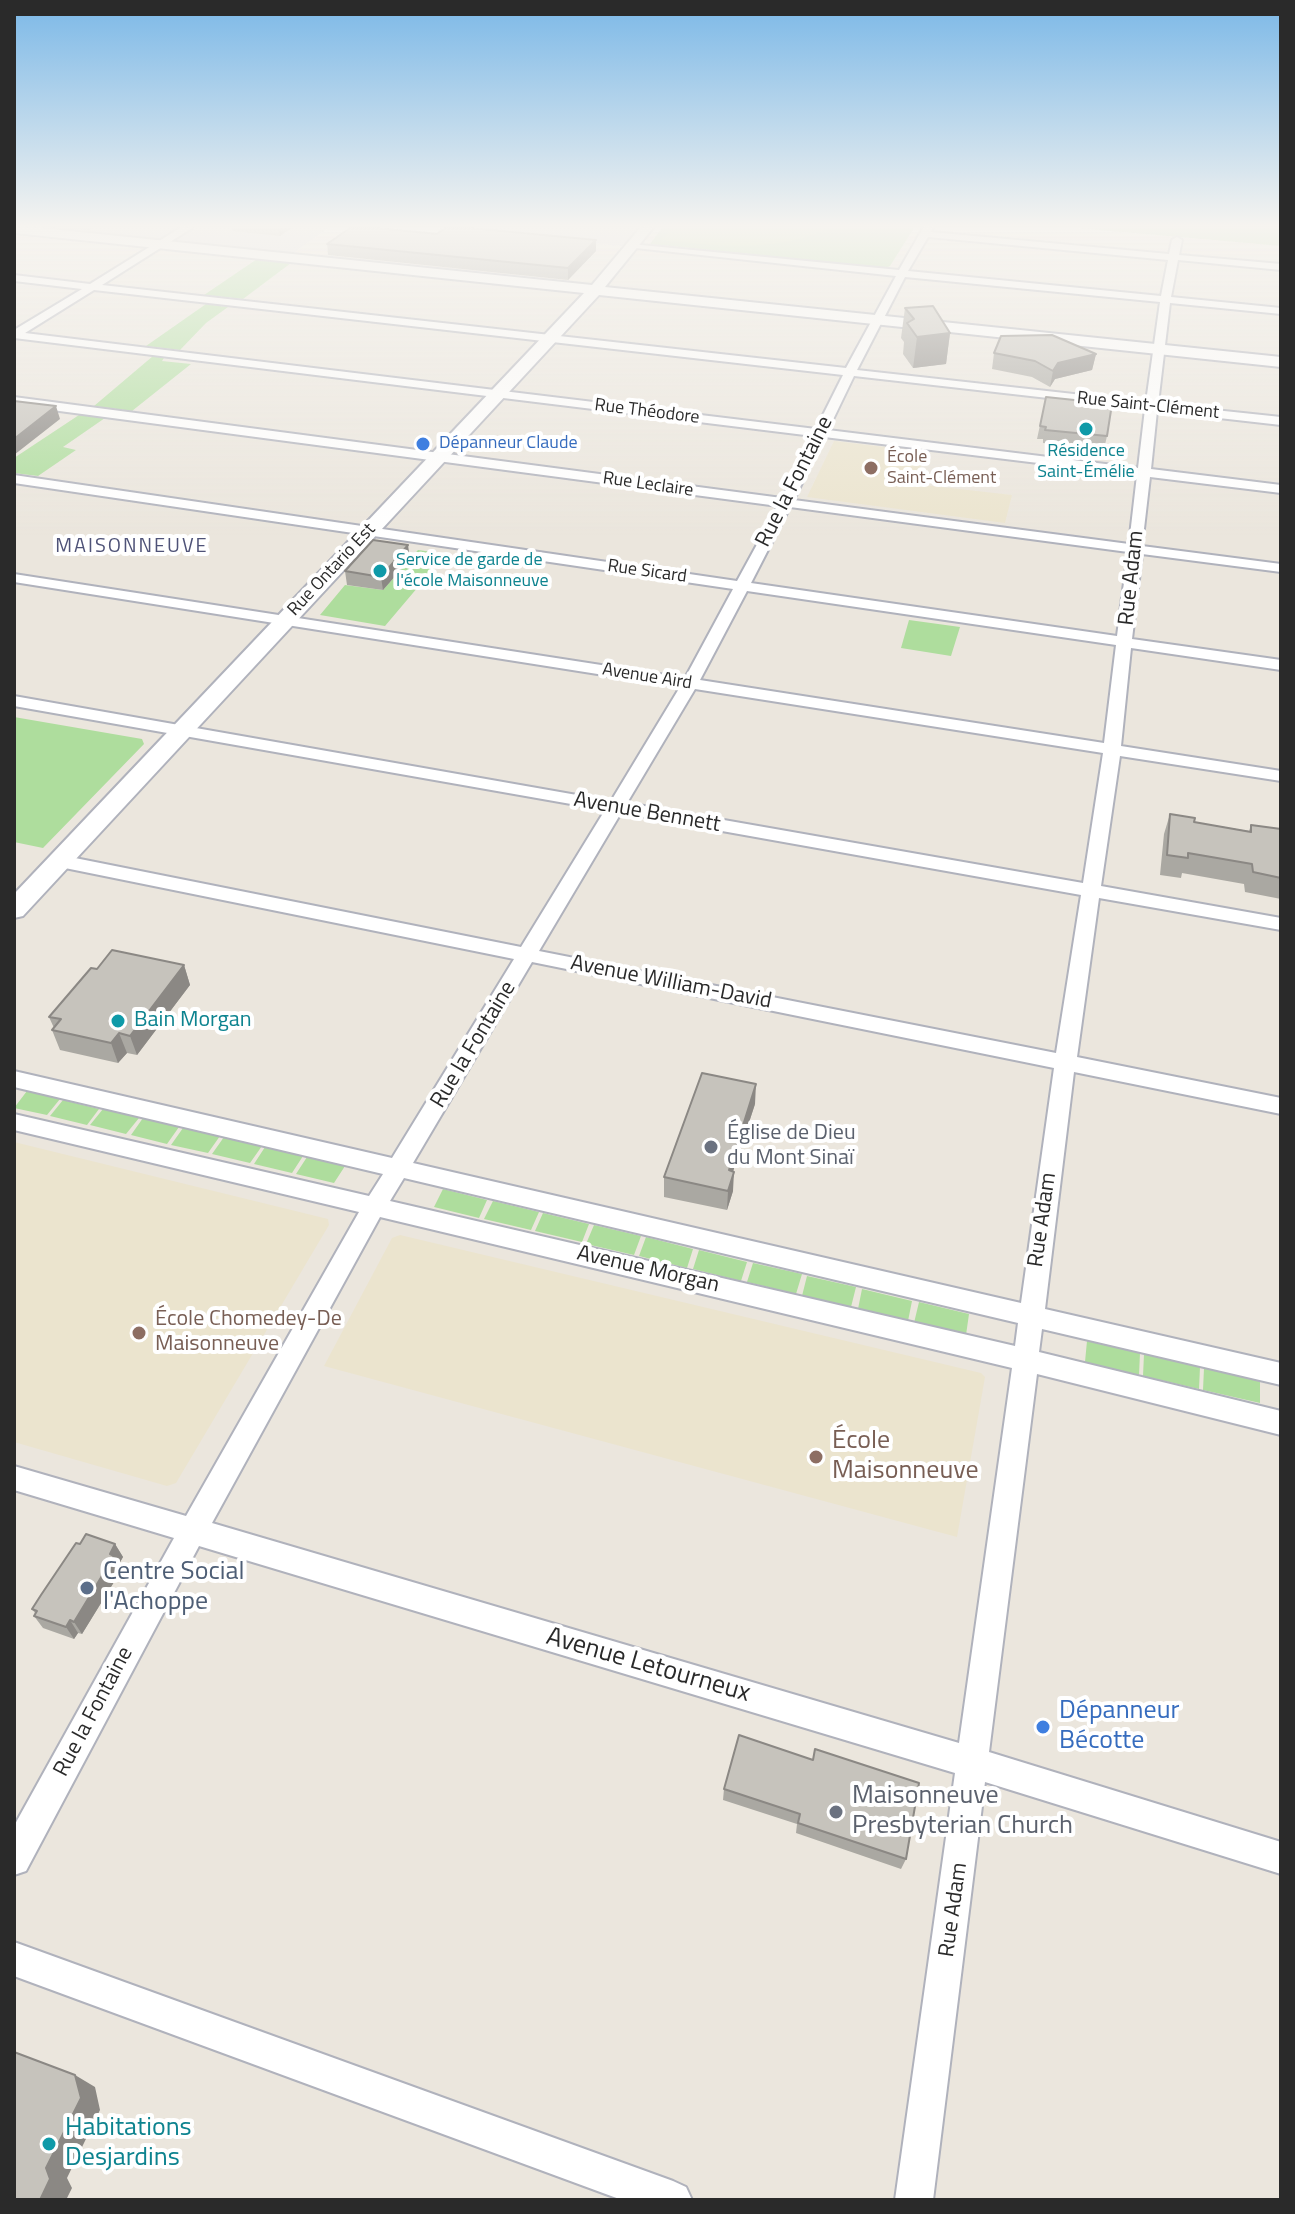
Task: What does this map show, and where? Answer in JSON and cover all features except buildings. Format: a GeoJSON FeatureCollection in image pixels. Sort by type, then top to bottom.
{"type":"FeatureCollection","features":[{"type":"Feature","properties":{"kind":"main road","name":"Rue Ontario Est"},"geometry":{"type":"LineString","coordinates":[[14,910],[556,331]]}},
{"type":"Feature","properties":{"kind":"main road"},"geometry":{"type":"LineString","coordinates":[[996,331],[1281,362]]}},
{"type":"Feature","properties":{"kind":"street","name":"Rue Saint-Clément"},"geometry":{"type":"LineString","coordinates":[[490,331],[1281,421]]}},
{"type":"Feature","properties":{"kind":"street","name":"Rue la Fontaine"},"geometry":{"type":"LineString","coordinates":[[14,1859],[191,1531],[375,1206],[690,684],[786,503],[870,331]]}},
{"type":"Feature","properties":{"kind":"street","name":"Rue Adam"},"geometry":{"type":"LineString","coordinates":[[914,2200],[1065,1062],[1112,750],[1161,331]]}},
{"type":"Feature","properties":{"kind":"street","name":"Rue Théodore"},"geometry":{"type":"LineString","coordinates":[[14,335],[1281,489]]}},
{"type":"Feature","properties":{"kind":"street","name":"Rue Leclaire"},"geometry":{"type":"LineString","coordinates":[[14,401],[1281,568]]}},
{"type":"Feature","properties":{"kind":"street","name":"Rue Sicard"},"geometry":{"type":"LineString","coordinates":[[14,479],[1281,665]]}},
{"type":"Feature","properties":{"kind":"street","name":"Avenue Aird"},"geometry":{"type":"LineString","coordinates":[[14,578],[1281,776]]}},
{"type":"Feature","properties":{"kind":"street","name":"Avenue Bennett"},"geometry":{"type":"LineString","coordinates":[[14,701],[1281,924]]}},
{"type":"Feature","properties":{"kind":"street","name":"Avenue William-David"},"geometry":{"type":"LineString","coordinates":[[60,861],[1281,1106]]}},
{"type":"Feature","properties":{"kind":"street","name":"Avenue Morgan"},"geometry":{"type":"LineString","coordinates":[[14,1079],[1281,1374]]}},
{"type":"Feature","properties":{"kind":"street","name":"Avenue Morgan"},"geometry":{"type":"LineString","coordinates":[[14,1122],[1281,1423]]}},
{"type":"Feature","properties":{"kind":"street","name":"Avenue Letourneux"},"geometry":{"type":"LineString","coordinates":[[14,1478],[974,1763],[1281,1858]]}},
{"type":"Feature","properties":{"kind":"street"},"geometry":{"type":"LineString","coordinates":[[14,1959],[673,2200]]}},
{"type":"Feature","properties":{"kind":"shaded area","name":"École Saint-Clément"},"geometry":{"type":"Polygon","coordinates":[[[834,441],[926,452],[915,484],[1012,495],[1005,523],[807,497],[834,441]]]}},
{"type":"Feature","properties":{"kind":"shaded area","name":"École Chomedey-De Maisonneuve"},"geometry":{"type":"Polygon","coordinates":[[[14,1142],[328,1219],[329,1225],[176,1483],[167,1486],[14,1442],[14,1142]]]}},
{"type":"Feature","properties":{"kind":"shaded area","name":"École Maisonneuve"},"geometry":{"type":"Polygon","coordinates":[[[400,1235],[981,1373],[985,1377],[957,1537],[324,1366],[392,1238],[400,1235]]]}},
{"type":"Feature","properties":{"kind":"green space"},"geometry":{"type":"Polygon","coordinates":[[[167,331],[198,331],[180,350],[146,346],[167,331]]]}},
{"type":"Feature","properties":{"kind":"green space"},"geometry":{"type":"Polygon","coordinates":[[[153,356],[164,358],[162,361],[191,364],[132,411],[94,406],[153,356]]]}},
{"type":"Feature","properties":{"kind":"green space"},"geometry":{"type":"Polygon","coordinates":[[[79,415],[105,418],[63,447],[76,450],[38,476],[14,473],[14,458],[79,415]]]}},
{"type":"Feature","properties":{"kind":"green space"},"geometry":{"type":"Polygon","coordinates":[[[418,550],[446,554],[385,626],[320,615],[345,585],[383,590],[418,550]]]}},
{"type":"Feature","properties":{"kind":"green space"},"geometry":{"type":"Polygon","coordinates":[[[909,620],[960,627],[951,656],[901,648],[909,620]]]}},
{"type":"Feature","properties":{"kind":"green space"},"geometry":{"type":"Polygon","coordinates":[[[14,717],[142,739],[144,744],[43,848],[14,842],[14,717]]]}},
{"type":"Feature","properties":{"kind":"green space"},"geometry":{"type":"Polygon","coordinates":[[[27,1091],[60,1099],[47,1115],[14,1108],[27,1091]]]}},
{"type":"Feature","properties":{"kind":"green space"},"geometry":{"type":"Polygon","coordinates":[[[63,1100],[99,1109],[87,1125],[50,1116],[63,1100]]]}},
{"type":"Feature","properties":{"kind":"green space"},"geometry":{"type":"Polygon","coordinates":[[[103,1109],[139,1118],[126,1134],[90,1125],[103,1109]]]}},
{"type":"Feature","properties":{"kind":"green space"},"geometry":{"type":"Polygon","coordinates":[[[143,1118],[179,1127],[167,1144],[131,1135],[143,1118]]]}},
{"type":"Feature","properties":{"kind":"green space"},"geometry":{"type":"Polygon","coordinates":[[[183,1128],[220,1136],[208,1153],[171,1145],[183,1128]]]}},
{"type":"Feature","properties":{"kind":"green space"},"geometry":{"type":"Polygon","coordinates":[[[224,1137],[262,1146],[250,1163],[212,1154],[224,1137]]]}},
{"type":"Feature","properties":{"kind":"green space"},"geometry":{"type":"Polygon","coordinates":[[[265,1147],[303,1156],[292,1173],[254,1164],[265,1147]]]}},
{"type":"Feature","properties":{"kind":"green space"},"geometry":{"type":"Polygon","coordinates":[[[307,1157],[345,1166],[334,1183],[296,1174],[307,1157]]]}},
{"type":"Feature","properties":{"kind":"green space"},"geometry":{"type":"Polygon","coordinates":[[[443,1189],[487,1200],[479,1218],[434,1207],[443,1189]]]}},
{"type":"Feature","properties":{"kind":"green space"},"geometry":{"type":"Polygon","coordinates":[[[493,1201],[539,1212],[531,1230],[484,1219],[493,1201]]]}},
{"type":"Feature","properties":{"kind":"green space"},"geometry":{"type":"Polygon","coordinates":[[[543,1213],[589,1224],[582,1242],[535,1231],[543,1213]]]}},
{"type":"Feature","properties":{"kind":"green space"},"geometry":{"type":"Polygon","coordinates":[[[594,1225],[641,1236],[634,1255],[586,1244],[594,1225]]]}},
{"type":"Feature","properties":{"kind":"green space"},"geometry":{"type":"Polygon","coordinates":[[[646,1237],[693,1249],[687,1268],[639,1256],[646,1237]]]}},
{"type":"Feature","properties":{"kind":"green space"},"geometry":{"type":"Polygon","coordinates":[[[699,1250],[747,1262],[741,1281],[693,1269],[699,1250]]]}},
{"type":"Feature","properties":{"kind":"green space"},"geometry":{"type":"Polygon","coordinates":[[[753,1263],[802,1274],[796,1294],[747,1282],[753,1263]]]}},
{"type":"Feature","properties":{"kind":"green space"},"geometry":{"type":"Polygon","coordinates":[[[807,1276],[856,1287],[851,1307],[802,1296],[807,1276]]]}},
{"type":"Feature","properties":{"kind":"green space"},"geometry":{"type":"Polygon","coordinates":[[[862,1289],[912,1301],[908,1321],[858,1309],[862,1289]]]}},
{"type":"Feature","properties":{"kind":"green space"},"geometry":{"type":"Polygon","coordinates":[[[919,1302],[969,1314],[966,1335],[914,1323],[919,1302]]]}},
{"type":"Feature","properties":{"kind":"green space"},"geometry":{"type":"Polygon","coordinates":[[[1087,1341],[1140,1353],[1139,1375],[1085,1362],[1087,1341]]]}},
{"type":"Feature","properties":{"kind":"green space"},"geometry":{"type":"Polygon","coordinates":[[[1144,1354],[1200,1367],[1199,1389],[1143,1376],[1144,1354]]]}},
{"type":"Feature","properties":{"kind":"green space"},"geometry":{"type":"Polygon","coordinates":[[[1204,1368],[1260,1381],[1260,1403],[1203,1390],[1204,1368]]]}},
{"type":"Feature","properties":{"kind":"place","name":"Résidence Saint-Émélie"},"geometry":{"type":"Point","coordinates":[1086,429]}},
{"type":"Feature","properties":{"kind":"place","name":"Dépanneur Claude"},"geometry":{"type":"Point","coordinates":[423,444]}},
{"type":"Feature","properties":{"kind":"place","name":"École Saint-Clément"},"geometry":{"type":"Point","coordinates":[871,468]}},
{"type":"Feature","properties":{"kind":"place","name":"Service de garde de l'école Maisonneuve"},"geometry":{"type":"Point","coordinates":[380,571]}},
{"type":"Feature","properties":{"kind":"place","name":"Bain Morgan"},"geometry":{"type":"Point","coordinates":[118,1021]}},
{"type":"Feature","properties":{"kind":"place","name":"Église de Dieu du Mont Sinaï"},"geometry":{"type":"Point","coordinates":[711,1147]}},
{"type":"Feature","properties":{"kind":"place","name":"École Chomedey-De Maisonneuve"},"geometry":{"type":"Point","coordinates":[139,1333]}},
{"type":"Feature","properties":{"kind":"place","name":"École Maisonneuve"},"geometry":{"type":"Point","coordinates":[816,1457]}},
{"type":"Feature","properties":{"kind":"place","name":"Centre Social l'Achoppe"},"geometry":{"type":"Point","coordinates":[87,1588]}},
{"type":"Feature","properties":{"kind":"place","name":"Dépanneur Bécotte"},"geometry":{"type":"Point","coordinates":[1043,1727]}},
{"type":"Feature","properties":{"kind":"place","name":"Maisonneuve Presbyterian Church"},"geometry":{"type":"Point","coordinates":[836,1812]}},
{"type":"Feature","properties":{"kind":"place","name":"Habitations Desjardins"},"geometry":{"type":"Point","coordinates":[49,2144]}},
{"type":"Feature","properties":{"kind":"district","name":"MAISONNEUVE"},"geometry":{"type":"Point","coordinates":[132,547]}}]}
